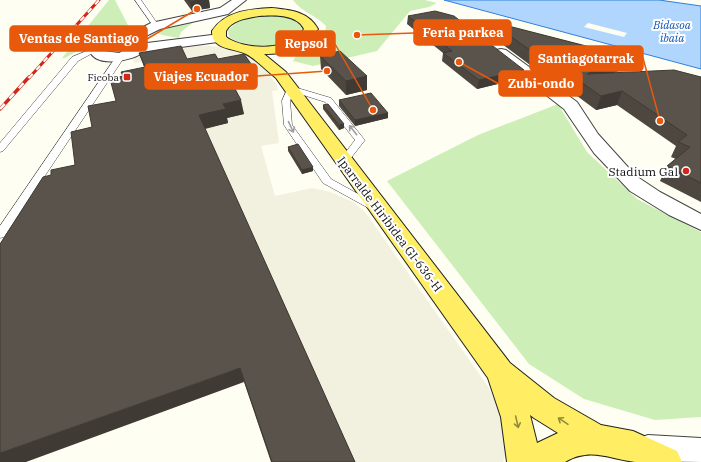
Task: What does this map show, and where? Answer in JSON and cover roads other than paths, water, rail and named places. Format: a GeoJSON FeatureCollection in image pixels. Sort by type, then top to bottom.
{"type":"FeatureCollection","features":[{"type":"Feature","properties":{"kind":"main road","name":"Iparralde Hiribidea GI-636-H"},"geometry":{"type":"LineString","coordinates":[[250,14],[272,0]]}},
{"type":"Feature","properties":{"kind":"main road","name":"Iparralde Hiribidea GI-636-H"},"geometry":{"type":"LineString","coordinates":[[277,0],[281,6],[292,15]]}},
{"type":"Feature","properties":{"kind":"main road","name":"Iparralde Hiribidea GI-636-H"},"geometry":{"type":"LineString","coordinates":[[272,12],[292,15],[306,21],[311,29],[306,38],[291,46],[271,50],[250,50],[231,46],[220,38],[220,29],[224,24],[240,17],[250,14],[272,12]]}},
{"type":"Feature","properties":{"kind":"main road","name":"Iparralde Hiribidea GI-636-H"},"geometry":{"type":"LineString","coordinates":[[286,82],[281,60],[291,46]]}},
{"type":"Feature","properties":{"kind":"main road","name":"Iparralde Hiribidea GI-636-H"},"geometry":{"type":"LineString","coordinates":[[250,50],[286,82],[500,372],[511,396],[518,423],[523,462]]}},
{"type":"Feature","properties":{"kind":"main road","name":"Iparralde Hiribidea GI-636-H"},"geometry":{"type":"LineString","coordinates":[[500,372],[544,408],[597,440]]}},
{"type":"Feature","properties":{"kind":"main road"},"geometry":{"type":"LineString","coordinates":[[537,462],[553,450],[574,442],[597,440],[618,443],[653,456]]}},
{"type":"Feature","properties":{"kind":"street"},"geometry":{"type":"LineString","coordinates":[[209,16],[223,6],[225,0]]}},
{"type":"Feature","properties":{"kind":"street"},"geometry":{"type":"LineString","coordinates":[[220,38],[136,43],[109,41],[103,43],[96,50],[100,55],[121,56],[133,53],[136,43],[156,26],[209,16],[230,9],[240,0]]}},
{"type":"Feature","properties":{"kind":"street"},"geometry":{"type":"LineString","coordinates":[[491,46],[571,106],[576,116],[613,162],[636,186],[672,208],[701,223]]}},
{"type":"Feature","properties":{"kind":"street"},"geometry":{"type":"LineString","coordinates":[[653,456],[670,453],[701,454]]}},
{"type":"Feature","properties":{"kind":"lane"},"geometry":{"type":"LineString","coordinates":[[138,0],[156,26]]}},
{"type":"Feature","properties":{"kind":"lane"},"geometry":{"type":"LineString","coordinates":[[0,149],[75,59],[96,50]]}},
{"type":"Feature","properties":{"kind":"lane"},"geometry":{"type":"LineString","coordinates":[[0,234],[121,56]]}},
{"type":"Feature","properties":{"kind":"lane"},"geometry":{"type":"LineString","coordinates":[[286,82],[288,125],[327,181],[380,210]]}},
{"type":"Feature","properties":{"kind":"water","name":"Bidasoa ibaia"},"geometry":{"type":"Polygon","coordinates":[[[444,0],[659,0],[701,6],[701,69],[444,0]]]}},
{"type":"Feature","properties":{"kind":"railway"},"geometry":{"type":"LineString","coordinates":[[29,78],[99,0]]}},
{"type":"Feature","properties":{"kind":"railway"},"geometry":{"type":"LineString","coordinates":[[0,109],[29,77]]}},
{"type":"Feature","properties":{"kind":"place","name":"Ventas de Santiago"},"geometry":{"type":"Point","coordinates":[197,9]}},
{"type":"Feature","properties":{"kind":"place","name":"Feria parkea"},"geometry":{"type":"Point","coordinates":[357,35]}},
{"type":"Feature","properties":{"kind":"place","name":"Zubi-ondo"},"geometry":{"type":"Point","coordinates":[459,62]}},
{"type":"Feature","properties":{"kind":"place","name":"Viajes Ecuador"},"geometry":{"type":"Point","coordinates":[327,71]}},
{"type":"Feature","properties":{"kind":"place","name":"Ficoba"},"geometry":{"type":"Point","coordinates":[127,77]}},
{"type":"Feature","properties":{"kind":"place","name":"Repsol"},"geometry":{"type":"Point","coordinates":[373,110]}},
{"type":"Feature","properties":{"kind":"place","name":"Santiagotarrak"},"geometry":{"type":"Point","coordinates":[660,121]}},
{"type":"Feature","properties":{"kind":"place","name":"Stadium Gal"},"geometry":{"type":"Point","coordinates":[686,171]}}]}
